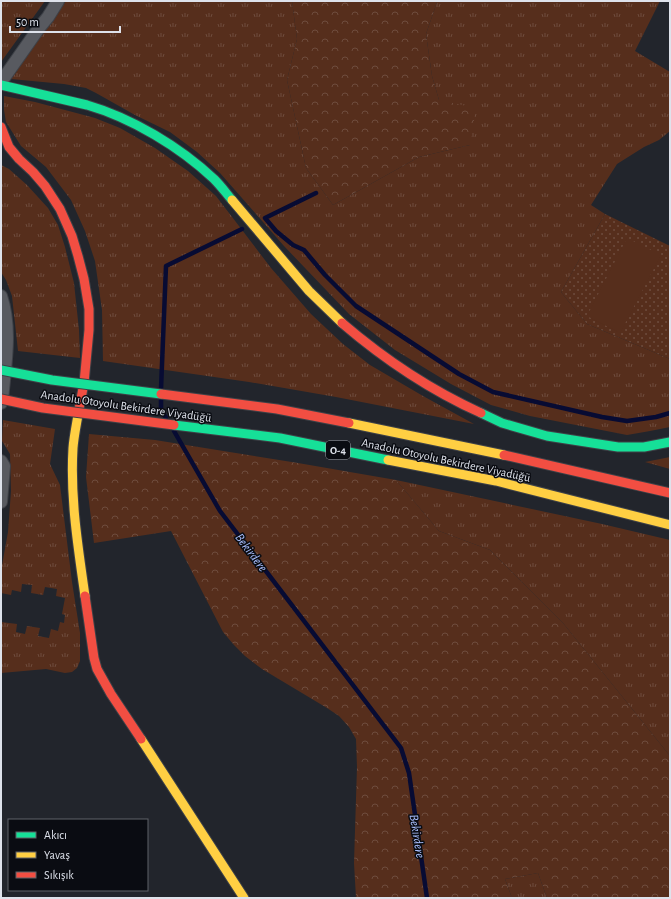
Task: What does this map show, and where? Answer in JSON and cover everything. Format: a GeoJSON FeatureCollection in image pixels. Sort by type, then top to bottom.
{"type":"FeatureCollection","features":[{"type":"Feature","properties":{"kind":"main road"},"geometry":{"type":"LineString","coordinates":[[1,85],[50,95],[97,108],[122,118],[181,152],[215,180],[332,315],[411,376],[460,404],[502,423],[547,436],[618,447],[644,447],[670,442]]}},
{"type":"Feature","properties":{"kind":"main road"},"geometry":{"type":"LineString","coordinates":[[1,129],[9,147],[33,172],[54,198],[72,236],[84,279],[89,309],[89,330],[84,382],[73,446],[73,498],[81,566],[94,658],[97,669],[128,721],[244,898]]}},
{"type":"Feature","properties":{"kind":"main road","name":"Anadolu Otoyolu Bekirdere Viyadüğü"},"geometry":{"type":"LineString","coordinates":[[1,370],[52,380],[278,410],[501,454],[670,493]]}},
{"type":"Feature","properties":{"kind":"main road","name":"Anadolu Otoyolu Bekirdere Viyadüğü"},"geometry":{"type":"LineString","coordinates":[[1,400],[43,408],[280,438],[496,481],[670,525]]}},
{"type":"Feature","properties":{"kind":"street"},"geometry":{"type":"LineString","coordinates":[[1,82],[58,1]]}},
{"type":"Feature","properties":{"kind":"street"},"geometry":{"type":"LineString","coordinates":[[1,296],[7,325],[7,348],[1,403]]}},
{"type":"Feature","properties":{"kind":"street"},"geometry":{"type":"LineString","coordinates":[[1,461],[4,466],[1,502]]}},
{"type":"Feature","properties":{"kind":"green space"},"geometry":{"type":"Polygon","coordinates":[[[1,1],[45,1],[1,62],[1,1]]]}},
{"type":"Feature","properties":{"kind":"green space"},"geometry":{"type":"Polygon","coordinates":[[[66,1],[292,1],[297,39],[287,80],[306,168],[333,205],[419,157],[470,145],[439,100],[432,76],[426,34],[437,2],[435,1],[660,1],[635,51],[670,72],[670,131],[659,140],[644,147],[617,164],[591,205],[605,214],[561,292],[587,324],[670,359],[670,427],[627,435],[530,416],[491,405],[451,384],[395,350],[349,314],[284,246],[220,173],[197,152],[170,132],[86,88],[64,84],[11,79],[66,1]]]}},
{"type":"Feature","properties":{"kind":"green space"},"geometry":{"type":"Polygon","coordinates":[[[292,1],[437,2],[426,34],[432,76],[439,100],[476,108],[470,145],[419,157],[333,205],[306,168],[287,80],[297,39],[292,1]]]}},
{"type":"Feature","properties":{"kind":"green space"},"geometry":{"type":"Polygon","coordinates":[[[4,96],[35,102],[95,118],[120,128],[155,148],[188,171],[216,196],[271,268],[311,314],[343,344],[370,365],[474,424],[336,397],[249,382],[103,361],[102,310],[95,261],[85,231],[71,200],[46,167],[21,146],[6,122],[4,96]]]}},
{"type":"Feature","properties":{"kind":"green space"},"geometry":{"type":"Polygon","coordinates":[[[1,165],[9,169],[27,185],[48,208],[58,225],[74,283],[79,330],[80,358],[18,351],[12,296],[6,280],[1,272],[1,165]]]}},
{"type":"Feature","properties":{"kind":"green space"},"geometry":{"type":"Polygon","coordinates":[[[605,214],[670,246],[670,359],[587,324],[561,292],[605,214]]]}},
{"type":"Feature","properties":{"kind":"green space"},"geometry":{"type":"Polygon","coordinates":[[[627,238],[661,255],[620,333],[587,316],[627,238]]]}},
{"type":"Feature","properties":{"kind":"green space"},"geometry":{"type":"Polygon","coordinates":[[[3,420],[55,429],[50,464],[60,485],[80,633],[80,661],[77,668],[72,672],[65,673],[46,669],[1,673],[1,622],[17,624],[16,632],[25,634],[27,626],[40,628],[38,636],[49,638],[51,629],[58,631],[60,622],[64,623],[65,615],[62,614],[65,598],[56,596],[57,589],[45,587],[43,595],[31,593],[32,585],[22,584],[21,592],[12,590],[11,595],[1,593],[1,571],[8,532],[11,491],[10,454],[2,441],[3,420]]]}},
{"type":"Feature","properties":{"kind":"green space"},"geometry":{"type":"Polygon","coordinates":[[[89,434],[155,440],[396,480],[439,531],[490,550],[563,623],[670,756],[670,898],[547,898],[538,873],[505,879],[512,898],[356,898],[354,863],[357,767],[356,739],[349,727],[339,716],[262,669],[234,645],[223,632],[171,531],[94,543],[86,477],[89,434]]]}},
{"type":"Feature","properties":{"kind":"green space"},"geometry":{"type":"Polygon","coordinates":[[[670,457],[670,469],[645,462],[670,457]]]}},
{"type":"Feature","properties":{"kind":"green space"},"geometry":{"type":"Polygon","coordinates":[[[396,480],[670,540],[670,756],[563,623],[490,550],[439,531],[396,480]]]}},
{"type":"Feature","properties":{"kind":"green space"},"geometry":{"type":"Polygon","coordinates":[[[538,873],[547,898],[512,898],[505,879],[538,873]]]}},
{"type":"Feature","properties":{"kind":"waterway"},"geometry":{"type":"LineString","coordinates":[[316,193],[265,218],[276,231],[293,245],[304,250],[325,275],[356,306],[459,374],[493,392],[602,417],[627,421],[656,417],[670,413]]}},
{"type":"Feature","properties":{"kind":"waterway","name":"Bekirdere"},"geometry":{"type":"LineString","coordinates":[[161,389],[166,266],[242,229]]}},
{"type":"Feature","properties":{"kind":"waterway","name":"Bekirdere"},"geometry":{"type":"LineString","coordinates":[[161,398],[161,409],[166,418]]}},
{"type":"Feature","properties":{"kind":"waterway","name":"Bekirdere"},"geometry":{"type":"LineString","coordinates":[[174,431],[220,511],[401,748],[409,773],[427,898]]}},
{"type":"Feature","properties":{"kind":"traffic: fast"},"geometry":{"type":"LineString","coordinates":[[1,85],[87,105],[138,126],[171,145],[201,167],[217,182],[232,200]]}},
{"type":"Feature","properties":{"kind":"traffic: fast"},"geometry":{"type":"LineString","coordinates":[[1,370],[52,380],[161,394]]}},
{"type":"Feature","properties":{"kind":"traffic: fast"},"geometry":{"type":"LineString","coordinates":[[481,413],[502,423],[547,436],[618,447],[644,447],[670,442]]}},
{"type":"Feature","properties":{"kind":"traffic: fast"},"geometry":{"type":"LineString","coordinates":[[174,425],[280,438],[388,460]]}},
{"type":"Feature","properties":{"kind":"traffic: slow"},"geometry":{"type":"LineString","coordinates":[[232,200],[309,291],[342,323]]}},
{"type":"Feature","properties":{"kind":"traffic: slow"},"geometry":{"type":"LineString","coordinates":[[79,409],[73,448],[72,467],[75,522],[85,596]]}},
{"type":"Feature","properties":{"kind":"traffic: slow"},"geometry":{"type":"LineString","coordinates":[[349,423],[504,455]]}},
{"type":"Feature","properties":{"kind":"traffic: slow"},"geometry":{"type":"LineString","coordinates":[[388,460],[496,481],[670,525]]}},
{"type":"Feature","properties":{"kind":"traffic: slow"},"geometry":{"type":"LineString","coordinates":[[141,739],[244,898]]}},
{"type":"Feature","properties":{"kind":"traffic: jam"},"geometry":{"type":"LineString","coordinates":[[1,127],[9,147],[45,186],[60,209],[72,236],[78,256],[84,279],[89,309],[89,330],[84,383],[79,409]]}},
{"type":"Feature","properties":{"kind":"traffic: jam"},"geometry":{"type":"LineString","coordinates":[[342,323],[374,349],[408,373],[462,404],[481,413]]}},
{"type":"Feature","properties":{"kind":"traffic: jam"},"geometry":{"type":"LineString","coordinates":[[161,394],[277,409],[349,423]]}},
{"type":"Feature","properties":{"kind":"traffic: jam"},"geometry":{"type":"LineString","coordinates":[[1,399],[43,408],[174,425]]}},
{"type":"Feature","properties":{"kind":"traffic: jam"},"geometry":{"type":"LineString","coordinates":[[504,455],[670,493]]}},
{"type":"Feature","properties":{"kind":"traffic: jam"},"geometry":{"type":"LineString","coordinates":[[85,596],[97,669],[111,694],[141,739]]}}]}
